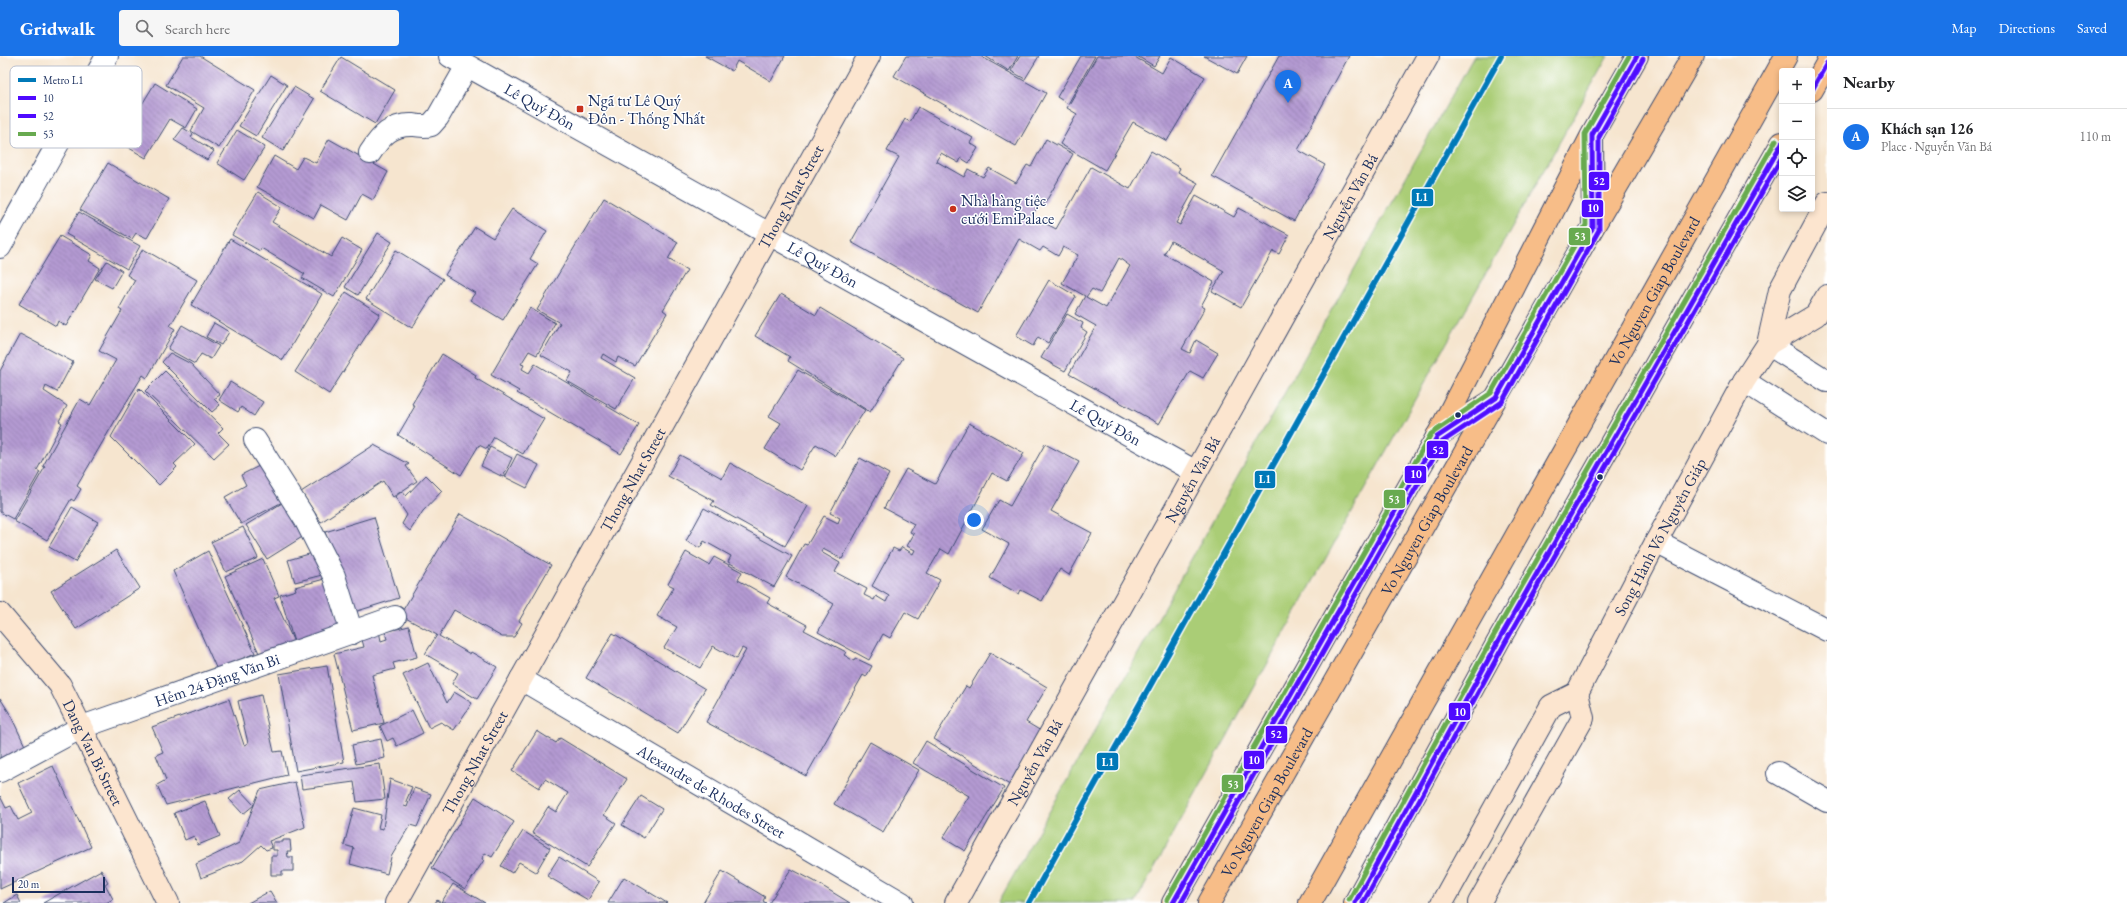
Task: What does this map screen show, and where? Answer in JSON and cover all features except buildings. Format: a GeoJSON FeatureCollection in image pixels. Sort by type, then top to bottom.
{"type":"FeatureCollection","features":[{"type":"Feature","properties":{"kind":"highway","name":"Vo Nguyen Giap Boulevard"},"geometry":{"type":"LineString","coordinates":[[1173,903],[1436,437],[1592,135],[1637,56]]}},
{"type":"Feature","properties":{"kind":"highway","name":"Vo Nguyen Giap Boulevard"},"geometry":{"type":"LineString","coordinates":[[1209,903],[1593,226],[1693,56]]}},
{"type":"Feature","properties":{"kind":"highway","name":"Vo Nguyen Giap Boulevard"},"geometry":{"type":"LineString","coordinates":[[1310,903],[1786,56]]}},
{"type":"Feature","properties":{"kind":"highway"},"geometry":{"type":"LineString","coordinates":[[1815,85],[1827,63]]}},
{"type":"Feature","properties":{"kind":"highway"},"geometry":{"type":"LineString","coordinates":[[1592,135],[1593,226]]}},
{"type":"Feature","properties":{"kind":"highway"},"geometry":{"type":"LineString","coordinates":[[1355,903],[1499,640],[1779,148]]}},
{"type":"Feature","properties":{"kind":"highway"},"geometry":{"type":"LineString","coordinates":[[1436,437],[1496,398]]}},
{"type":"Feature","properties":{"kind":"main road","name":"Thong Nhat Street"},"geometry":{"type":"LineString","coordinates":[[396,903],[869,56]]}},
{"type":"Feature","properties":{"kind":"main road","name":"Nguyễn Văn Bá"},"geometry":{"type":"LineString","coordinates":[[956,903],[1428,56]]}},
{"type":"Feature","properties":{"kind":"main road"},"geometry":{"type":"LineString","coordinates":[[1768,344],[1780,290],[1827,203]]}},
{"type":"Feature","properties":{"kind":"main road"},"geometry":{"type":"LineString","coordinates":[[1768,344],[1816,315],[1827,296]]}},
{"type":"Feature","properties":{"kind":"main road","name":"Song Hành Võ Nguyên Giáp"},"geometry":{"type":"LineString","coordinates":[[1577,693],[1656,542],[1744,381],[1768,344]]}},
{"type":"Feature","properties":{"kind":"main road","name":"Dang Van Bi Street"},"geometry":{"type":"LineString","coordinates":[[0,614],[60,685],[168,903]]}},
{"type":"Feature","properties":{"kind":"main road"},"geometry":{"type":"LineString","coordinates":[[1442,903],[1551,706],[1577,693],[1583,718],[1479,903]]}},
{"type":"Feature","properties":{"kind":"street"},"geometry":{"type":"LineString","coordinates":[[101,66],[107,56]]}},
{"type":"Feature","properties":{"kind":"street"},"geometry":{"type":"LineString","coordinates":[[370,153],[381,137],[393,128],[407,125],[426,126],[431,124],[438,117],[458,61]]}},
{"type":"Feature","properties":{"kind":"street","name":"Lê Quý Đôn"},"geometry":{"type":"LineString","coordinates":[[458,61],[1196,472]]}},
{"type":"Feature","properties":{"kind":"street"},"geometry":{"type":"LineString","coordinates":[[0,247],[55,148]]}},
{"type":"Feature","properties":{"kind":"street"},"geometry":{"type":"LineString","coordinates":[[1768,344],[1827,381]]}},
{"type":"Feature","properties":{"kind":"street"},"geometry":{"type":"LineString","coordinates":[[1744,381],[1827,434]]}},
{"type":"Feature","properties":{"kind":"street"},"geometry":{"type":"LineString","coordinates":[[255,440],[305,519],[330,568],[352,634]]}},
{"type":"Feature","properties":{"kind":"street"},"geometry":{"type":"LineString","coordinates":[[1656,542],[1827,630]]}},
{"type":"Feature","properties":{"kind":"street","name":"Hẻm 24 Đặng Văn Bi"},"geometry":{"type":"LineString","coordinates":[[0,771],[82,727],[352,634],[395,617]]}},
{"type":"Feature","properties":{"kind":"street","name":"Alexandre de Rhodes Street"},"geometry":{"type":"LineString","coordinates":[[521,679],[902,903]]}},
{"type":"Feature","properties":{"kind":"street"},"geometry":{"type":"LineString","coordinates":[[1778,773],[1827,801]]}},
{"type":"Feature","properties":{"kind":"green space"},"geometry":{"type":"Polygon","coordinates":[[[1474,56],[1608,56],[1331,549],[1135,903],[998,903],[1474,56]]]}},
{"type":"Feature","properties":{"kind":"metro line","name":"L1"},"geometry":{"type":"LineString","coordinates":[[1029,903],[1501,56]]}},
{"type":"Feature","properties":{"kind":"transit line","name":"53"},"geometry":{"type":"LineString","coordinates":[[1167,900],[1431,434],[1491,393],[1586,225],[1585,134],[1629,56]]}},
{"type":"Feature","properties":{"kind":"transit line","name":"10"},"geometry":{"type":"LineString","coordinates":[[1173,903],[1437,437],[1496,398],[1593,227],[1592,135],[1637,56]]}},
{"type":"Feature","properties":{"kind":"transit line","name":"52"},"geometry":{"type":"LineString","coordinates":[[1181,903],[1442,442],[1502,402],[1599,230],[1599,137],[1643,59]]}},
{"type":"Feature","properties":{"kind":"transit line","name":"10"},"geometry":{"type":"LineString","coordinates":[[1815,85],[1827,63]]}},
{"type":"Feature","properties":{"kind":"transit line","name":"53"},"geometry":{"type":"LineString","coordinates":[[1349,900],[1493,637],[1776,140]]}},
{"type":"Feature","properties":{"kind":"transit line","name":"10"},"geometry":{"type":"LineString","coordinates":[[1355,903],[1499,640],[1779,148]]}},
{"type":"Feature","properties":{"kind":"transit line","name":"52"},"geometry":{"type":"LineString","coordinates":[[1363,903],[1505,643],[1779,162]]}},
{"type":"Feature","properties":{"kind":"place","name":"Khách sạn 126"},"geometry":{"type":"Point","coordinates":[1288,103]}},
{"type":"Feature","properties":{"kind":"place","name":"Ngã tư Lê Quý Đôn - Thống Nhất"},"geometry":{"type":"Point","coordinates":[580,109]}},
{"type":"Feature","properties":{"kind":"place","name":"Nhà hàng tiệc cưới EmiPalace"},"geometry":{"type":"Point","coordinates":[953,209]}}]}
